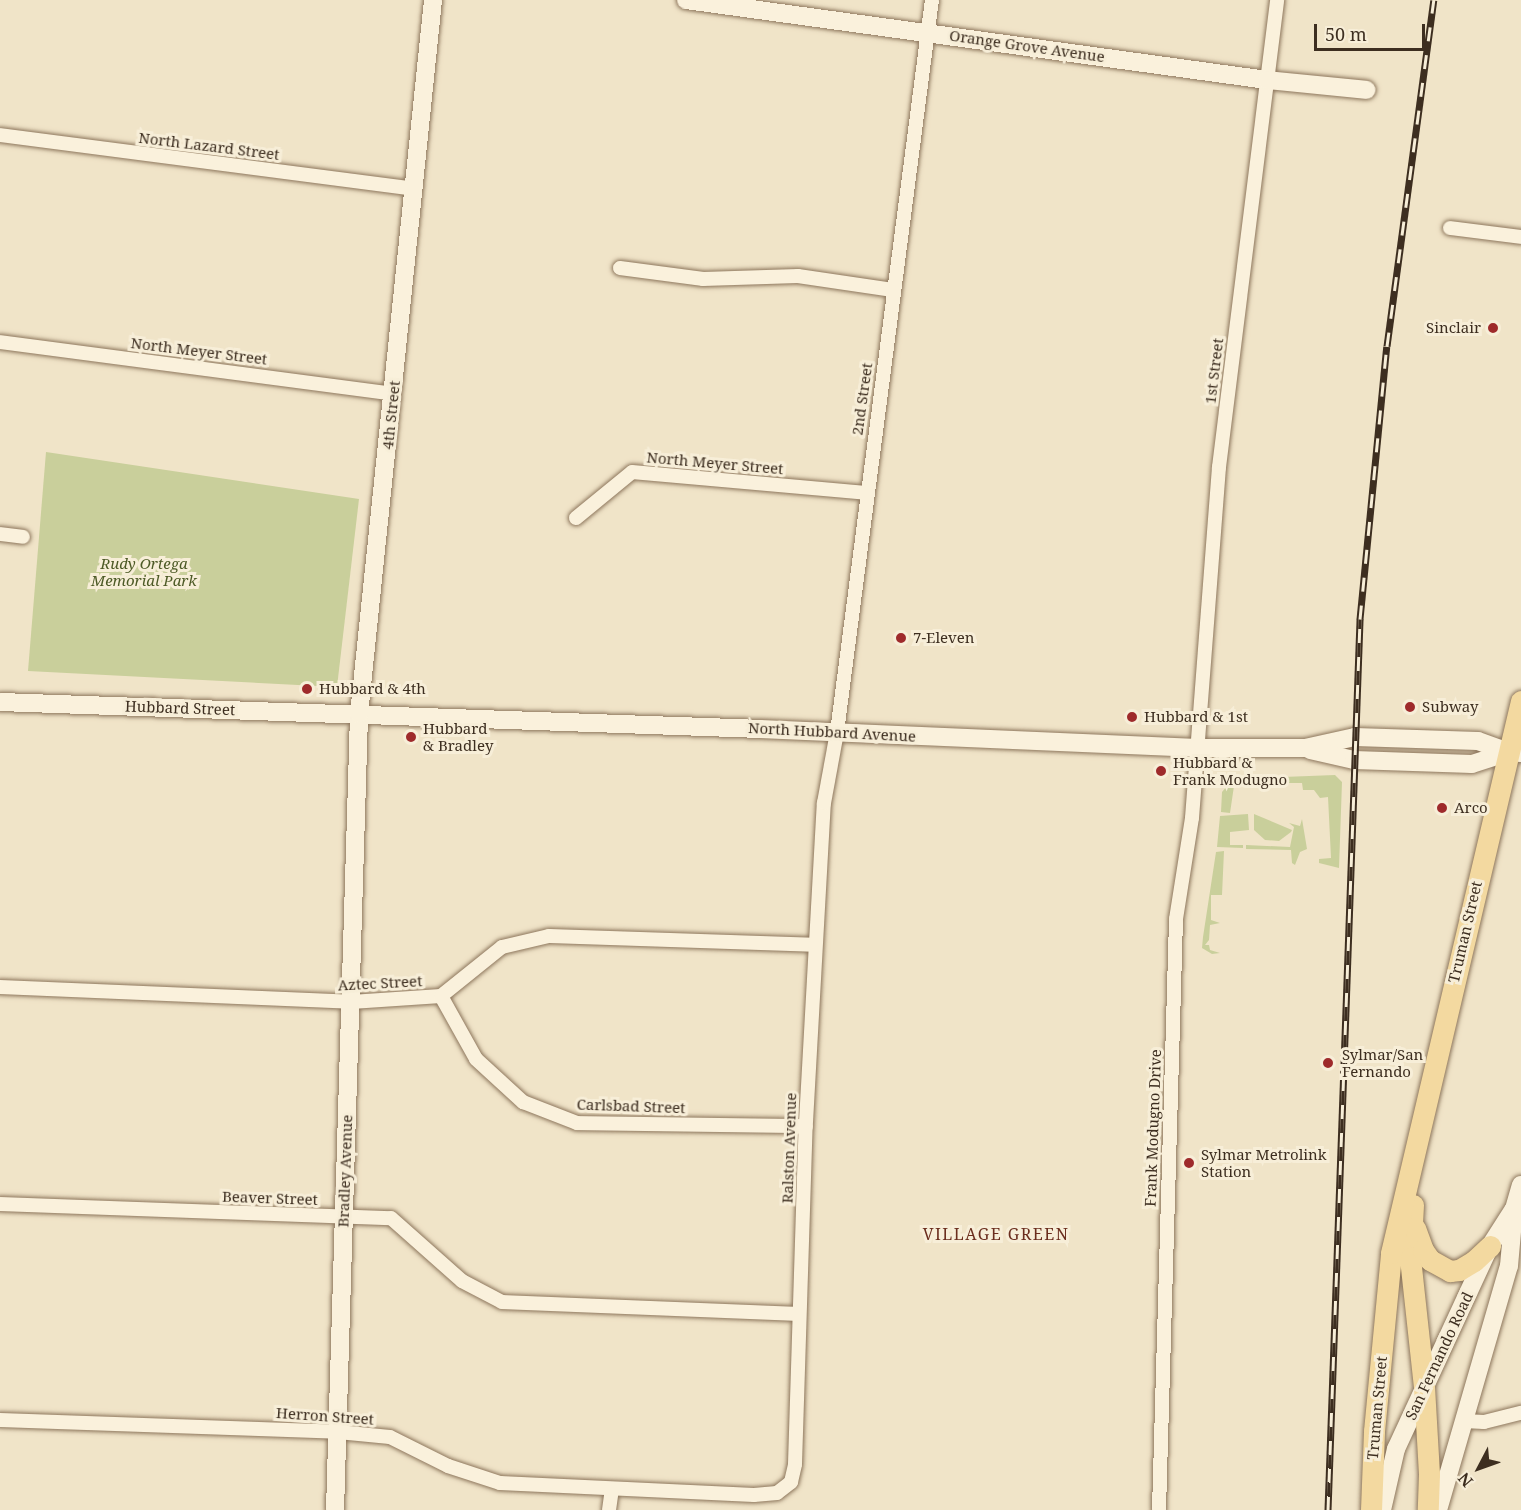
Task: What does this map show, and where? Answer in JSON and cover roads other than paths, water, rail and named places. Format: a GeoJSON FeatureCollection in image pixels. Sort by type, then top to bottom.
{"type":"FeatureCollection","features":[{"type":"Feature","properties":{"kind":"main road","name":"4th Street"},"geometry":{"type":"LineString","coordinates":[[354,831],[359,714],[433,0]]}},
{"type":"Feature","properties":{"kind":"main road","name":"Orange Grove Avenue"},"geometry":{"type":"LineString","coordinates":[[686,0],[1267,80],[1367,90]]}},
{"type":"Feature","properties":{"kind":"main road","name":"Truman Street"},"geometry":{"type":"LineString","coordinates":[[1371,1510],[1374,1431],[1391,1253],[1515,752],[1521,701]]}},
{"type":"Feature","properties":{"kind":"main road","name":"Hubbard Street"},"geometry":{"type":"LineString","coordinates":[[0,702],[359,714]]}},
{"type":"Feature","properties":{"kind":"main road","name":"North Hubbard Avenue"},"geometry":{"type":"LineString","coordinates":[[359,714],[1198,748],[1305,748],[1354,737],[1478,741],[1515,752]]}},
{"type":"Feature","properties":{"kind":"main road","name":"North Hubbard Avenue"},"geometry":{"type":"LineString","coordinates":[[1305,748],[1354,760],[1472,764],[1515,752]]}},
{"type":"Feature","properties":{"kind":"main road","name":"Bradley Avenue"},"geometry":{"type":"LineString","coordinates":[[334,1510],[351,1002],[354,831]]}},
{"type":"Feature","properties":{"kind":"main road","name":"Truman Street"},"geometry":{"type":"LineString","coordinates":[[1413,1165],[1413,1221],[1410,1258],[1424,1387],[1429,1474],[1428,1510]]}},
{"type":"Feature","properties":{"kind":"main road","name":"San Fernando Road"},"geometry":{"type":"LineString","coordinates":[[1438,1510],[1509,1266],[1514,1209],[1521,1185]]}},
{"type":"Feature","properties":{"kind":"main road","name":"San Fernando Road"},"geometry":{"type":"LineString","coordinates":[[1382,1510],[1396,1449],[1490,1246],[1514,1209]]}},
{"type":"Feature","properties":{"kind":"main road"},"geometry":{"type":"LineString","coordinates":[[1413,1221],[1422,1250],[1439,1267],[1450,1271],[1460,1270],[1490,1246]]}},
{"type":"Feature","properties":{"kind":"street","name":"2nd Street"},"geometry":{"type":"LineString","coordinates":[[824,802],[837,732],[866,493],[932,0]]}},
{"type":"Feature","properties":{"kind":"street","name":"1st Street"},"geometry":{"type":"LineString","coordinates":[[1198,748],[1219,467],[1277,0]]}},
{"type":"Feature","properties":{"kind":"street","name":"North Lazard Street"},"geometry":{"type":"LineString","coordinates":[[0,135],[414,189]]}},
{"type":"Feature","properties":{"kind":"street"},"geometry":{"type":"LineString","coordinates":[[1450,228],[1521,237]]}},
{"type":"Feature","properties":{"kind":"street"},"geometry":{"type":"LineString","coordinates":[[620,268],[703,279],[798,276],[893,290]]}},
{"type":"Feature","properties":{"kind":"street","name":"North Meyer Street"},"geometry":{"type":"LineString","coordinates":[[0,342],[393,394]]}},
{"type":"Feature","properties":{"kind":"street","name":"North Meyer Street"},"geometry":{"type":"LineString","coordinates":[[576,518],[632,472],[866,493]]}},
{"type":"Feature","properties":{"kind":"street"},"geometry":{"type":"LineString","coordinates":[[0,534],[23,537]]}},
{"type":"Feature","properties":{"kind":"street","name":"Frank Modugno Drive"},"geometry":{"type":"LineString","coordinates":[[1159,1510],[1176,919],[1192,818],[1198,748]]}},
{"type":"Feature","properties":{"kind":"street","name":"Ralston Avenue"},"geometry":{"type":"LineString","coordinates":[[783,1491],[791,1482],[795,1472],[806,1126],[814,945],[824,802]]}},
{"type":"Feature","properties":{"kind":"street","name":"Aztec Street"},"geometry":{"type":"LineString","coordinates":[[0,987],[351,1002],[441,996],[502,947],[549,936],[814,945]]}},
{"type":"Feature","properties":{"kind":"street","name":"Carlsbad Street"},"geometry":{"type":"LineString","coordinates":[[441,996],[476,1059],[523,1102],[577,1123],[806,1126]]}},
{"type":"Feature","properties":{"kind":"street","name":"Beaver Street"},"geometry":{"type":"LineString","coordinates":[[0,1204],[391,1218],[462,1281],[502,1302],[799,1314]]}},
{"type":"Feature","properties":{"kind":"street"},"geometry":{"type":"LineString","coordinates":[[1464,1421],[1484,1422],[1521,1413]]}},
{"type":"Feature","properties":{"kind":"street","name":"Herron Street"},"geometry":{"type":"LineString","coordinates":[[0,1420],[338,1432],[390,1437],[448,1466],[500,1483],[754,1495],[783,1491]]}},
{"type":"Feature","properties":{"kind":"street"},"geometry":{"type":"LineString","coordinates":[[609,1510],[612,1489]]}},
{"type":"Feature","properties":{"kind":"railway"},"geometry":{"type":"LineString","coordinates":[[1328,1510],[1360,619],[1387,346],[1434,0]]}},
{"type":"Feature","properties":{"kind":"place","name":"Sinclair"},"geometry":{"type":"Point","coordinates":[1493,328]}},
{"type":"Feature","properties":{"kind":"place","name":"7-Eleven"},"geometry":{"type":"Point","coordinates":[901,638]}},
{"type":"Feature","properties":{"kind":"place","name":"Hubbard & 4th"},"geometry":{"type":"Point","coordinates":[307,689]}},
{"type":"Feature","properties":{"kind":"place","name":"Subway"},"geometry":{"type":"Point","coordinates":[1410,707]}},
{"type":"Feature","properties":{"kind":"place","name":"Hubbard & 1st"},"geometry":{"type":"Point","coordinates":[1132,717]}},
{"type":"Feature","properties":{"kind":"place","name":"Hubbard & Bradley"},"geometry":{"type":"Point","coordinates":[411,737]}},
{"type":"Feature","properties":{"kind":"place","name":"Hubbard & Frank Modugno"},"geometry":{"type":"Point","coordinates":[1161,771]}},
{"type":"Feature","properties":{"kind":"place","name":"Arco"},"geometry":{"type":"Point","coordinates":[1442,808]}},
{"type":"Feature","properties":{"kind":"place","name":"Sylmar/San Fernando"},"geometry":{"type":"Point","coordinates":[1328,1063]}},
{"type":"Feature","properties":{"kind":"place","name":"Sylmar Metrolink Station"},"geometry":{"type":"Point","coordinates":[1189,1163]}},
{"type":"Feature","properties":{"kind":"district","name":"VILLAGE GREEN"},"geometry":{"type":"Point","coordinates":[996,1234]}},
{"type":"Feature","properties":{"kind":"park label","name":"Rudy Ortega Memorial Park"},"geometry":{"type":"Point","coordinates":[144,572]}}]}
